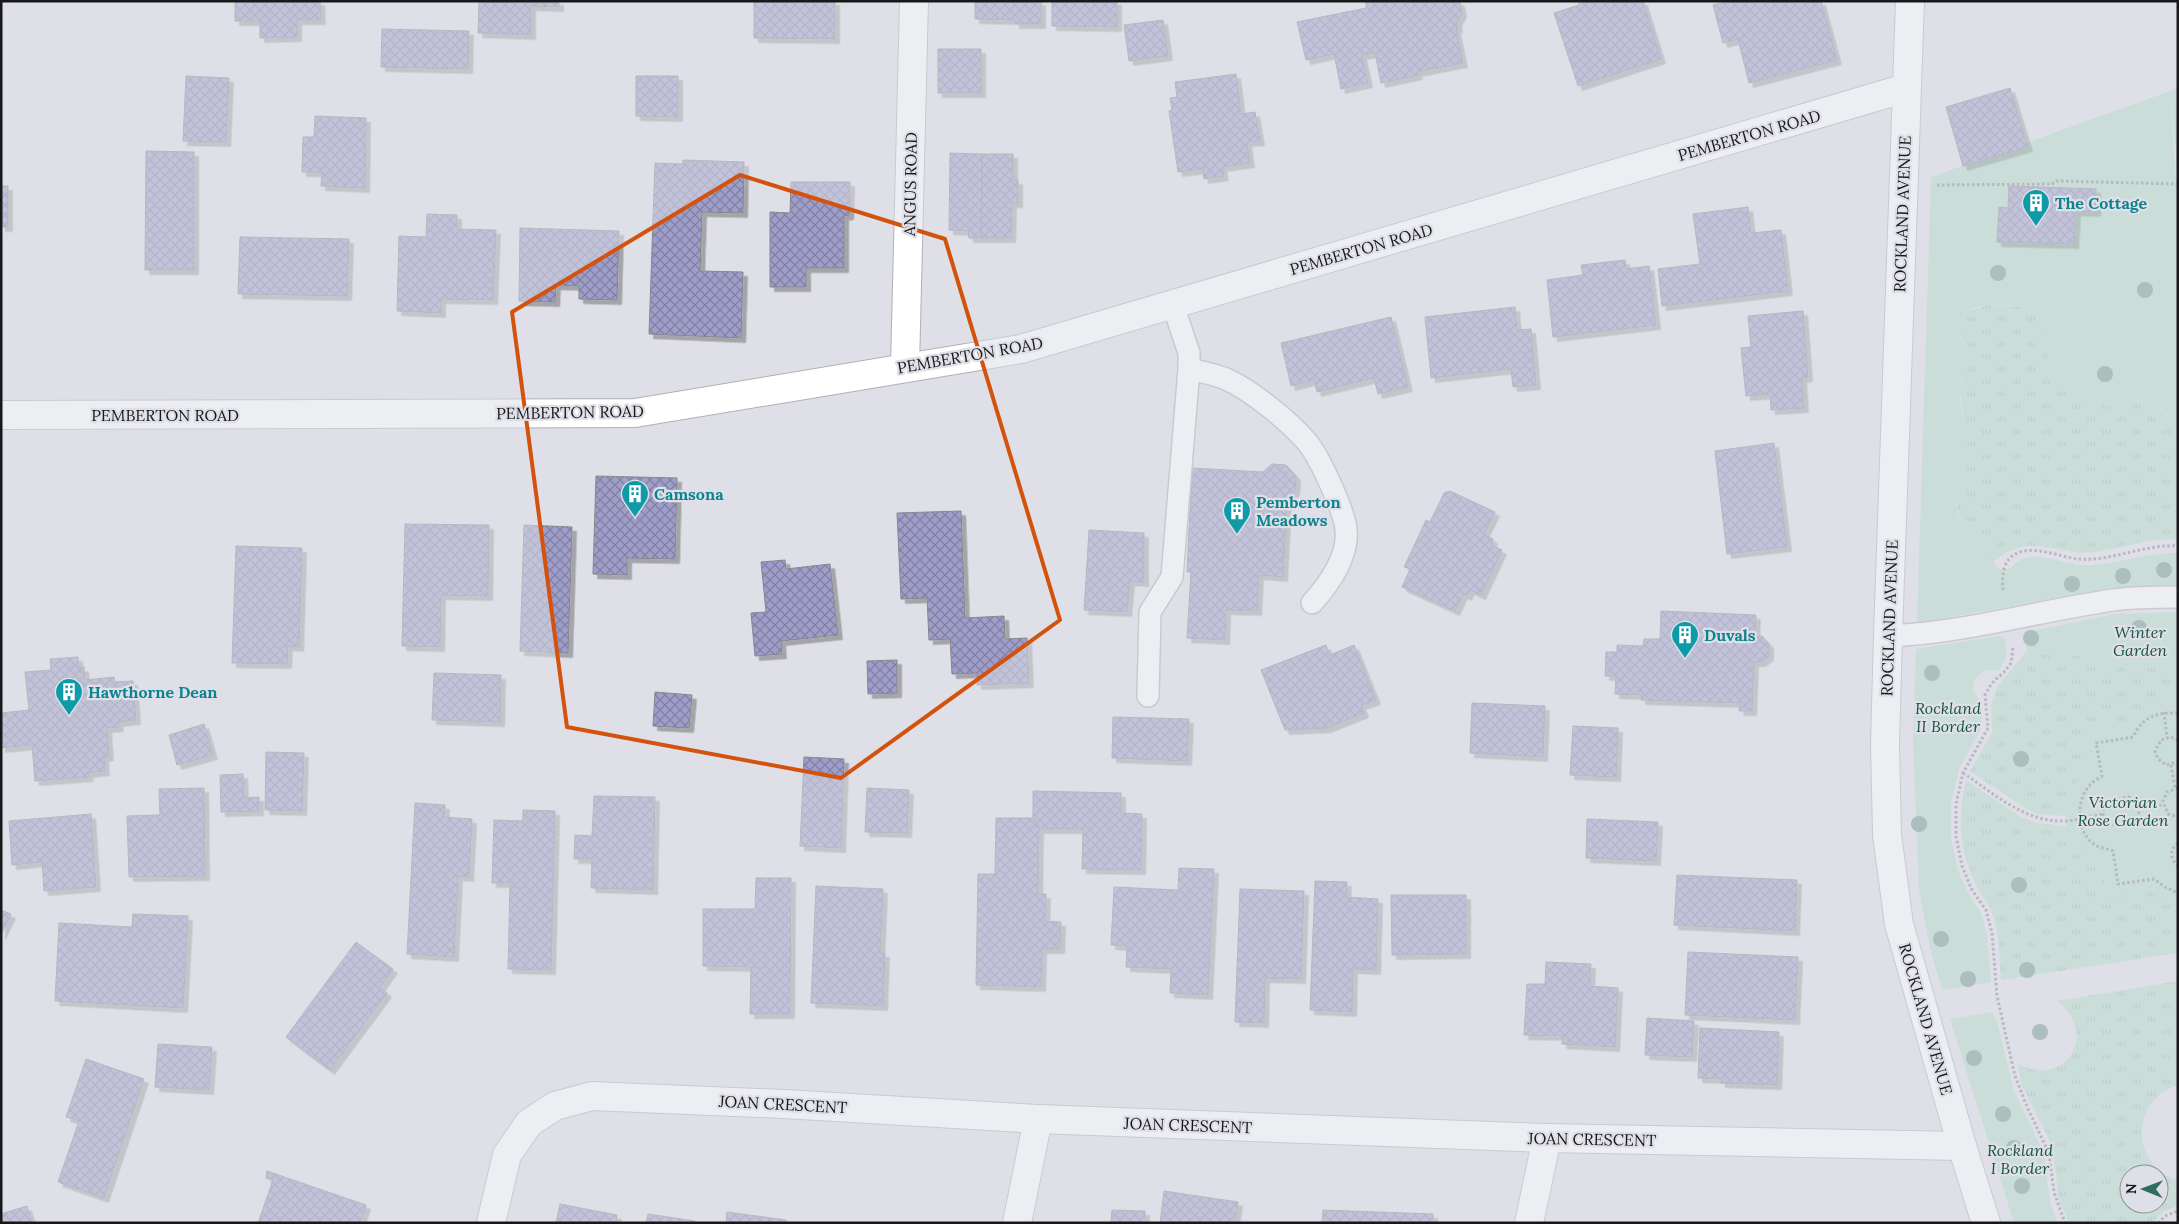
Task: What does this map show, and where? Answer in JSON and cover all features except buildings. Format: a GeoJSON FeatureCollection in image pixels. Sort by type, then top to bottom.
{"type":"FeatureCollection","features":[{"type":"Feature","properties":{"kind":"street","name":"ANGUS ROAD"},"geometry":{"type":"LineString","coordinates":[[906,367],[914,1]]}},
{"type":"Feature","properties":{"kind":"street","name":"ROCKLAND AVENUE"},"geometry":{"type":"LineString","coordinates":[[1910,1],[1885,744],[1887,835],[1899,924],[1962,1146],[1986,1223]]}},
{"type":"Feature","properties":{"kind":"street","name":"PEMBERTON ROAD"},"geometry":{"type":"LineString","coordinates":[[1,415],[634,413],[1021,349],[1906,88]]}},
{"type":"Feature","properties":{"kind":"street","name":"JOAN CRESCENT"},"geometry":{"type":"LineString","coordinates":[[491,1223],[507,1155],[529,1123],[555,1106],[592,1096],[784,1104],[1038,1119],[1547,1138],[1962,1146]]}},
{"type":"Feature","properties":{"kind":"street"},"geometry":{"type":"LineString","coordinates":[[1017,1223],[1038,1119]]}},
{"type":"Feature","properties":{"kind":"street"},"geometry":{"type":"LineString","coordinates":[[1529,1223],[1547,1138]]}},
{"type":"Feature","properties":{"kind":"lane"},"geometry":{"type":"LineString","coordinates":[[1148,696],[1150,612],[1172,577],[1190,369],[1189,353],[1172,305]]}},
{"type":"Feature","properties":{"kind":"lane"},"geometry":{"type":"LineString","coordinates":[[1190,369],[1226,378],[1268,406],[1308,443],[1338,500],[1346,530],[1343,557],[1322,592],[1312,603]]}},
{"type":"Feature","properties":{"kind":"lane"},"geometry":{"type":"LineString","coordinates":[[1888,636],[1916,634],[2010,620],[2114,600],[2178,597]]}},
{"type":"Feature","properties":{"kind":"path"},"geometry":{"type":"LineString","coordinates":[[1930,184],[2052,184],[2056,181],[2178,184]]}},
{"type":"Feature","properties":{"kind":"path"},"geometry":{"type":"LineString","coordinates":[[2065,1223],[2054,1192],[2050,1153],[2015,1076],[1998,996],[1992,933],[1986,910],[1972,890],[1962,866],[1956,836],[1956,804],[1964,773],[1988,728],[1985,694],[1988,687],[2004,672],[2010,662],[2013,636],[2002,588],[2004,568],[2010,557],[2024,551],[2078,559],[2097,559],[2153,546],[2178,546]]}},
{"type":"Feature","properties":{"kind":"path"},"geometry":{"type":"LineString","coordinates":[[2178,713],[2164,712],[2150,716],[2138,727],[2133,737],[2096,742],[2102,776],[2090,785],[2081,800],[2079,818],[2085,834],[2097,846],[2112,851],[2118,884],[2154,878],[2165,887],[2178,893]]}},
{"type":"Feature","properties":{"kind":"path"},"geometry":{"type":"LineString","coordinates":[[2164,712],[2168,737]]}},
{"type":"Feature","properties":{"kind":"path"},"geometry":{"type":"LineString","coordinates":[[2178,740],[2168,737],[2161,740],[2155,751],[2158,759],[2162,762],[2171,765],[2178,762]]}},
{"type":"Feature","properties":{"kind":"path"},"geometry":{"type":"LineString","coordinates":[[2171,765],[2176,788],[2167,792],[2163,805],[2168,814],[2178,817]]}},
{"type":"Feature","properties":{"kind":"path"},"geometry":{"type":"LineString","coordinates":[[1964,773],[2010,805],[2036,818],[2067,821],[2104,814]]}},
{"type":"Feature","properties":{"kind":"path"},"geometry":{"type":"LineString","coordinates":[[2128,797],[2136,802],[2138,808],[2136,820],[2116,825],[2108,822],[2104,814],[2108,802],[2128,797]]}},
{"type":"Feature","properties":{"kind":"path"},"geometry":{"type":"LineString","coordinates":[[2138,808],[2163,805]]}},
{"type":"Feature","properties":{"kind":"path"},"geometry":{"type":"LineString","coordinates":[[2178,843],[2174,846],[2171,854],[2178,866]]}},
{"type":"Feature","properties":{"kind":"path"},"geometry":{"type":"LineString","coordinates":[[2158,1223],[2165,1216],[2178,1211]]}},
{"type":"Feature","properties":{"kind":"highlighted area"},"geometry":{"type":"Polygon","coordinates":[[[740,175],[945,239],[1060,620],[841,778],[567,727],[512,312],[740,175]]]}},
{"type":"Feature","properties":{"kind":"green space"},"geometry":{"type":"Polygon","coordinates":[[[2178,88],[2178,177],[2170,91],[2178,88]]]}},
{"type":"Feature","properties":{"kind":"green space"},"geometry":{"type":"Polygon","coordinates":[[[2170,91],[2178,209],[2178,424],[2161,407],[2148,401],[2138,401],[2123,406],[2101,406],[2073,394],[2058,379],[2050,366],[2042,329],[2034,308],[1990,305],[1973,308],[1967,312],[1960,322],[1964,360],[1960,397],[1968,450],[1965,479],[1959,496],[1957,510],[1964,527],[1998,569],[2010,569],[2017,562],[2025,558],[2034,557],[2043,557],[2072,564],[2093,565],[2164,553],[2177,553],[2178,585],[2113,588],[1917,623],[1931,177],[2170,91]]]}},
{"type":"Feature","properties":{"kind":"green space"},"geometry":{"type":"Polygon","coordinates":[[[1988,305],[2034,308],[2042,328],[2124,406],[2134,402],[2149,401],[2178,424],[2178,539],[2153,540],[2097,552],[2079,553],[2040,546],[2024,546],[2005,553],[1994,562],[1969,535],[1962,524],[1957,510],[1957,496],[1966,476],[1964,422],[1960,391],[1964,361],[1959,327],[1962,318],[1968,311],[1988,305]]]}},
{"type":"Feature","properties":{"kind":"green space","name":"Winter Garden"},"geometry":{"type":"Polygon","coordinates":[[[2178,612],[2178,647],[2168,664],[2131,671],[2099,657],[2026,652],[2027,632],[2115,614],[2178,612]]]}},
{"type":"Feature","properties":{"kind":"green space","name":"Rockland II Border"},"geometry":{"type":"Polygon","coordinates":[[[2000,636],[2005,639],[2006,643],[2006,656],[2003,664],[1998,671],[1984,670],[1975,679],[1973,689],[1981,704],[1982,727],[1959,769],[1951,803],[1951,837],[1957,868],[1968,893],[1981,913],[1987,934],[1991,982],[1942,990],[1930,948],[1919,890],[1913,743],[1916,649],[2000,636]]]}},
{"type":"Feature","properties":{"kind":"green space"},"geometry":{"type":"Polygon","coordinates":[[[2178,647],[2178,953],[2001,980],[1996,925],[1988,905],[1970,872],[1963,846],[1961,808],[1966,780],[2021,817],[2035,823],[2066,826],[2066,816],[2037,814],[1970,771],[1992,733],[1991,705],[1997,687],[2026,652],[2099,657],[2131,671],[2167,664],[2178,647]]]}},
{"type":"Feature","properties":{"kind":"green space","name":"Victorian Rose Garden"},"geometry":{"type":"Polygon","coordinates":[[[2165,683],[2168,701],[2178,702],[2178,903],[2163,899],[2151,892],[2106,898],[2101,861],[2087,852],[2077,842],[2070,831],[2066,819],[2066,807],[2070,794],[2076,781],[2087,769],[2082,732],[2127,725],[2145,707],[2157,703],[2153,685],[2165,683]]]}},
{"type":"Feature","properties":{"kind":"green space"},"geometry":{"type":"Polygon","coordinates":[[[2178,981],[2178,1085],[2162,1093],[2151,1104],[2144,1118],[2142,1133],[2144,1148],[2154,1164],[2119,1164],[2119,1214],[2161,1214],[2152,1223],[2069,1223],[2059,1200],[2053,1152],[2049,1139],[2022,1086],[2017,1063],[2034,1069],[2049,1069],[2062,1064],[2071,1054],[2076,1042],[2076,1028],[2070,1014],[2057,1001],[2178,981]]]}},
{"type":"Feature","properties":{"kind":"green space","name":"Rockland I Border"},"geometry":{"type":"Polygon","coordinates":[[[1992,1012],[1997,1021],[2014,1091],[2044,1153],[2050,1202],[2058,1223],[2014,1223],[1950,1019],[1992,1012]]]}},
{"type":"Feature","properties":{"kind":"green space"},"geometry":{"type":"Polygon","coordinates":[[[2169,1176],[2178,1180],[2178,1206],[2169,1209],[2169,1176]]]}},
{"type":"Feature","properties":{"kind":"place","name":"The Cottage"},"geometry":{"type":"Point","coordinates":[2036,227]}},
{"type":"Feature","properties":{"kind":"place","name":"Camsona"},"geometry":{"type":"Point","coordinates":[635,518]}},
{"type":"Feature","properties":{"kind":"place","name":"Pemberton Meadows"},"geometry":{"type":"Point","coordinates":[1237,535]}},
{"type":"Feature","properties":{"kind":"place","name":"Duvals"},"geometry":{"type":"Point","coordinates":[1685,659]}},
{"type":"Feature","properties":{"kind":"place","name":"Hawthorne Dean"},"geometry":{"type":"Point","coordinates":[69,716]}}]}
